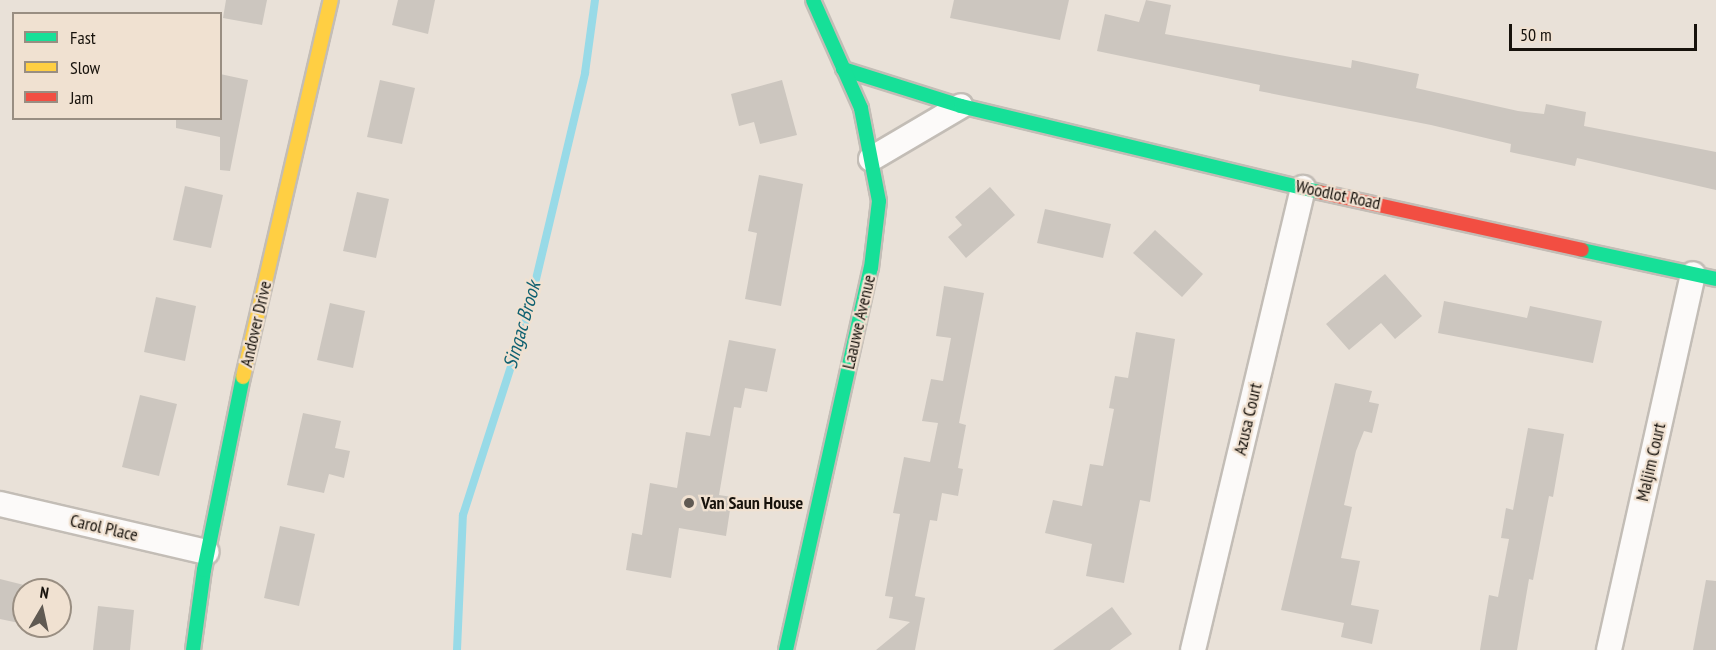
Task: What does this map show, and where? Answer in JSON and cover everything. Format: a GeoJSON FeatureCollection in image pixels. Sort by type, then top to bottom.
{"type":"FeatureCollection","features":[{"type":"Feature","properties":{"kind":"street","name":"Andover Drive"},"geometry":{"type":"LineString","coordinates":[[193,650],[207,552],[332,0]]}},
{"type":"Feature","properties":{"kind":"street","name":"Laauwe Avenue"},"geometry":{"type":"LineString","coordinates":[[786,650],[873,258],[879,201],[861,108],[813,0]]}},
{"type":"Feature","properties":{"kind":"street","name":"Woodlot Road"},"geometry":{"type":"LineString","coordinates":[[843,69],[961,106],[1303,188],[1705,276]]}},
{"type":"Feature","properties":{"kind":"street"},"geometry":{"type":"LineString","coordinates":[[871,159],[961,106]]}},
{"type":"Feature","properties":{"kind":"street","name":"Azusa Court"},"geometry":{"type":"LineString","coordinates":[[1193,650],[1303,188]]}},
{"type":"Feature","properties":{"kind":"street","name":"Maljim Court"},"geometry":{"type":"LineString","coordinates":[[1609,650],[1705,276]]}},
{"type":"Feature","properties":{"kind":"street","name":"Carol Place"},"geometry":{"type":"LineString","coordinates":[[0,504],[207,552]]}},
{"type":"Feature","properties":{"kind":"building"},"geometry":{"type":"Polygon","coordinates":[[[226,0],[267,0],[262,25],[223,18],[226,0]]]}},
{"type":"Feature","properties":{"kind":"building"},"geometry":{"type":"Polygon","coordinates":[[[398,0],[435,0],[428,34],[392,25],[398,0]]]}},
{"type":"Feature","properties":{"kind":"building"},"geometry":{"type":"Polygon","coordinates":[[[954,0],[1069,0],[1060,40],[950,18],[954,0]]]}},
{"type":"Feature","properties":{"kind":"building"},"geometry":{"type":"Polygon","coordinates":[[[1146,0],[1171,5],[1165,34],[1351,68],[1352,60],[1419,74],[1416,88],[1518,111],[1544,114],[1546,104],[1586,112],[1584,126],[1716,152],[1716,190],[1577,158],[1575,166],[1510,152],[1511,144],[1431,125],[1259,91],[1260,85],[1097,51],[1105,14],[1139,22],[1146,0]]]}},
{"type":"Feature","properties":{"kind":"building"},"geometry":{"type":"Polygon","coordinates":[[[222,74],[248,80],[230,171],[220,170],[220,137],[176,128],[176,120],[222,120],[222,74]]]}},
{"type":"Feature","properties":{"kind":"building"},"geometry":{"type":"Polygon","coordinates":[[[380,80],[415,88],[402,144],[367,137],[380,80]]]}},
{"type":"Feature","properties":{"kind":"building"},"geometry":{"type":"Polygon","coordinates":[[[782,80],[797,135],[760,144],[754,122],[739,126],[731,94],[782,80]]]}},
{"type":"Feature","properties":{"kind":"building"},"geometry":{"type":"Polygon","coordinates":[[[759,175],[803,184],[781,306],[745,299],[757,233],[748,231],[759,175]]]}},
{"type":"Feature","properties":{"kind":"building"},"geometry":{"type":"Polygon","coordinates":[[[185,186],[223,195],[211,248],[173,240],[185,186]]]}},
{"type":"Feature","properties":{"kind":"building"},"geometry":{"type":"Polygon","coordinates":[[[990,187],[1015,215],[966,258],[948,237],[962,225],[955,217],[990,187]]]}},
{"type":"Feature","properties":{"kind":"building"},"geometry":{"type":"Polygon","coordinates":[[[357,192],[389,199],[376,258],[343,251],[357,192]]]}},
{"type":"Feature","properties":{"kind":"building"},"geometry":{"type":"Polygon","coordinates":[[[1045,209],[1111,224],[1103,258],[1037,243],[1045,209]]]}},
{"type":"Feature","properties":{"kind":"building"},"geometry":{"type":"Polygon","coordinates":[[[1155,230],[1203,274],[1182,297],[1133,253],[1155,230]]]}},
{"type":"Feature","properties":{"kind":"building"},"geometry":{"type":"Polygon","coordinates":[[[1385,274],[1422,316],[1395,339],[1381,323],[1349,350],[1326,324],[1385,274]]]}},
{"type":"Feature","properties":{"kind":"building"},"geometry":{"type":"Polygon","coordinates":[[[944,286],[984,293],[959,423],[966,425],[958,468],[963,469],[958,496],[942,493],[937,521],[930,520],[915,596],[925,598],[915,650],[876,650],[910,622],[889,618],[893,597],[885,596],[900,514],[893,513],[904,457],[930,462],[938,423],[922,421],[931,379],[943,381],[951,338],[936,336],[944,286]]]}},
{"type":"Feature","properties":{"kind":"building"},"geometry":{"type":"Polygon","coordinates":[[[156,297],[196,306],[185,361],[144,352],[156,297]]]}},
{"type":"Feature","properties":{"kind":"building"},"geometry":{"type":"Polygon","coordinates":[[[1444,301],[1527,318],[1530,306],[1602,321],[1593,363],[1438,333],[1444,301]]]}},
{"type":"Feature","properties":{"kind":"building"},"geometry":{"type":"Polygon","coordinates":[[[330,303],[365,311],[353,368],[317,360],[330,303]]]}},
{"type":"Feature","properties":{"kind":"building"},"geometry":{"type":"Polygon","coordinates":[[[1136,332],[1175,339],[1150,502],[1140,500],[1124,583],[1086,576],[1092,544],[1045,533],[1053,500],[1082,506],[1090,464],[1103,466],[1114,409],[1109,408],[1115,376],[1128,378],[1136,332]]]}},
{"type":"Feature","properties":{"kind":"building","name":"Van Saun House"},"geometry":{"type":"Polygon","coordinates":[[[729,340],[776,349],[767,392],[745,388],[741,408],[734,407],[719,495],[732,497],[726,536],[679,528],[671,578],[626,570],[632,533],[642,535],[650,483],[677,488],[686,432],[710,436],[729,340]]]}},
{"type":"Feature","properties":{"kind":"building"},"geometry":{"type":"Polygon","coordinates":[[[1335,383],[1372,391],[1369,402],[1379,404],[1372,433],[1364,431],[1356,451],[1344,505],[1352,507],[1341,558],[1360,561],[1351,605],[1379,610],[1372,644],[1341,637],[1344,623],[1281,610],[1335,383]]]}},
{"type":"Feature","properties":{"kind":"building"},"geometry":{"type":"Polygon","coordinates":[[[140,395],[177,404],[159,476],[122,467],[140,395]]]}},
{"type":"Feature","properties":{"kind":"building"},"geometry":{"type":"Polygon","coordinates":[[[303,413],[341,421],[335,448],[350,451],[344,478],[329,474],[324,493],[287,485],[303,413]]]}},
{"type":"Feature","properties":{"kind":"building"},"geometry":{"type":"Polygon","coordinates":[[[1528,428],[1564,434],[1553,497],[1549,496],[1533,580],[1529,579],[1517,650],[1480,650],[1489,595],[1498,597],[1509,539],[1501,538],[1506,508],[1513,510],[1528,428]]]}},
{"type":"Feature","properties":{"kind":"building"},"geometry":{"type":"Polygon","coordinates":[[[280,526],[315,534],[299,606],[264,598],[280,526]]]}},
{"type":"Feature","properties":{"kind":"building"},"geometry":{"type":"Polygon","coordinates":[[[0,579],[12,582],[12,622],[0,619],[0,579]]]}},
{"type":"Feature","properties":{"kind":"building"},"geometry":{"type":"Polygon","coordinates":[[[1706,580],[1716,581],[1716,650],[1693,650],[1706,580]]]}},
{"type":"Feature","properties":{"kind":"building"},"geometry":{"type":"Polygon","coordinates":[[[98,606],[134,610],[130,650],[93,650],[98,606]]]}},
{"type":"Feature","properties":{"kind":"building"},"geometry":{"type":"Polygon","coordinates":[[[1112,607],[1132,634],[1110,650],[1053,650],[1112,607]]]}},
{"type":"Feature","properties":{"kind":"waterway","name":"Singac Brook"},"geometry":{"type":"LineString","coordinates":[[457,650],[463,515],[527,317],[585,73],[595,0]]}},
{"type":"Feature","properties":{"kind":"traffic: fast"},"geometry":{"type":"LineString","coordinates":[[786,650],[871,268],[879,201],[861,108],[813,0]]}},
{"type":"Feature","properties":{"kind":"traffic: fast"},"geometry":{"type":"LineString","coordinates":[[843,69],[961,106],[1319,192]]}},
{"type":"Feature","properties":{"kind":"traffic: fast"},"geometry":{"type":"LineString","coordinates":[[1582,250],[1716,279]]}},
{"type":"Feature","properties":{"kind":"traffic: fast"},"geometry":{"type":"LineString","coordinates":[[193,650],[204,570],[243,377]]}},
{"type":"Feature","properties":{"kind":"traffic: slow"},"geometry":{"type":"LineString","coordinates":[[243,377],[331,0]]}},
{"type":"Feature","properties":{"kind":"traffic: jam"},"geometry":{"type":"LineString","coordinates":[[1319,192],[1582,250]]}},
{"type":"Feature","properties":{"kind":"place","name":"Van Saun House"},"geometry":{"type":"Point","coordinates":[689,503]}}]}
